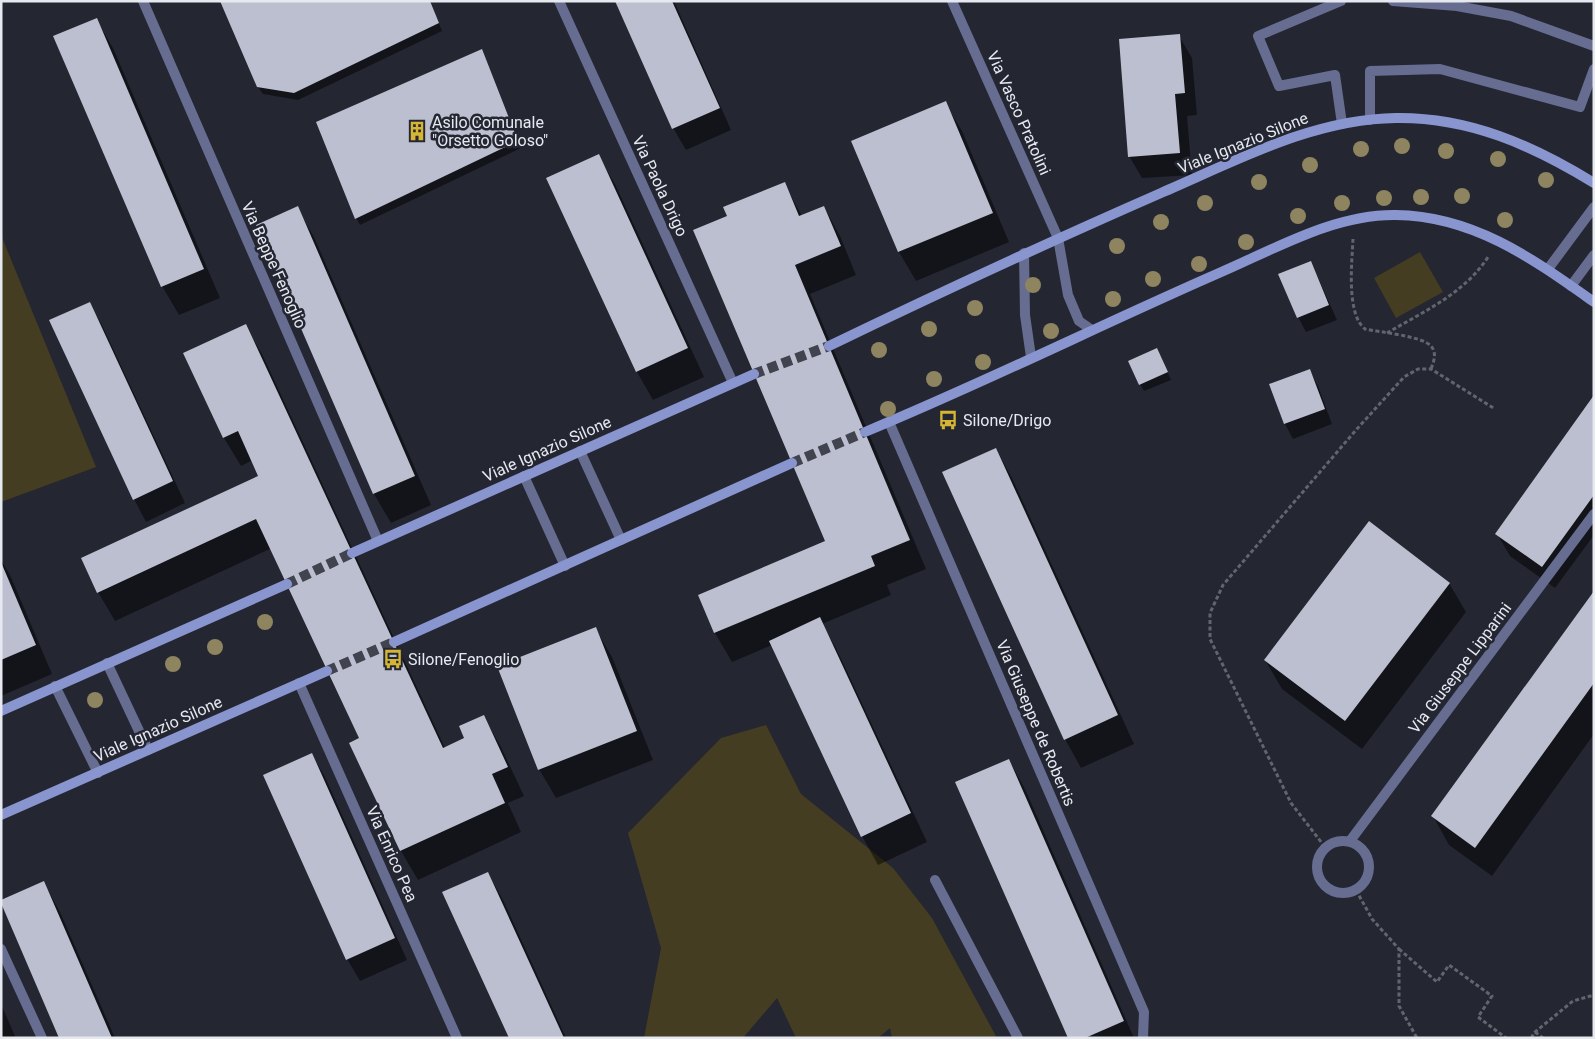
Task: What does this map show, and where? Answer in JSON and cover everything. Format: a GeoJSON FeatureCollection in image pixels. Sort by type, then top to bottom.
{"type":"FeatureCollection","features":[{"type":"Feature","properties":{"kind":"street","name":"Via Beppe Fenoglio"},"geometry":{"type":"LineString","coordinates":[[143,1],[378,541]]}},
{"type":"Feature","properties":{"kind":"street","name":"Via Paola Drigo"},"geometry":{"type":"LineString","coordinates":[[559,1],[734,383]]}},
{"type":"Feature","properties":{"kind":"street","name":"Via Vasco Pratolini"},"geometry":{"type":"LineString","coordinates":[[952,1],[1058,238],[1068,295],[1079,321],[1092,330]]}},
{"type":"Feature","properties":{"kind":"street"},"geometry":{"type":"LineString","coordinates":[[1341,1],[1258,36],[1279,86],[1335,75],[1342,124]]}},
{"type":"Feature","properties":{"kind":"street"},"geometry":{"type":"LineString","coordinates":[[1393,1],[1457,6],[1511,16],[1594,46]]}},
{"type":"Feature","properties":{"kind":"street"},"geometry":{"type":"LineString","coordinates":[[1370,120],[1370,71],[1440,69],[1580,107],[1594,69]]}},
{"type":"Feature","properties":{"kind":"street","name":"Viale Ignazio Silone"},"geometry":{"type":"LineString","coordinates":[[829,346],[1024,253],[1288,138],[1342,124],[1393,118],[1427,119],[1496,133],[1549,156],[1594,183]]}},
{"type":"Feature","properties":{"kind":"street"},"geometry":{"type":"LineString","coordinates":[[1548,269],[1594,207]]}},
{"type":"Feature","properties":{"kind":"street"},"geometry":{"type":"LineString","coordinates":[[865,432],[1316,231],[1353,219],[1396,215],[1414,216],[1462,225],[1499,240],[1548,269],[1594,302]]}},
{"type":"Feature","properties":{"kind":"street"},"geometry":{"type":"LineString","coordinates":[[1024,253],[1025,315],[1031,357]]}},
{"type":"Feature","properties":{"kind":"street"},"geometry":{"type":"LineString","coordinates":[[1571,286],[1594,255]]}},
{"type":"Feature","properties":{"kind":"street","name":"Viale Ignazio Silone"},"geometry":{"type":"LineString","coordinates":[[352,553],[754,374]]}},
{"type":"Feature","properties":{"kind":"street","name":"Via Giuseppe de Robertis"},"geometry":{"type":"LineString","coordinates":[[890,422],[1144,1012],[1142,1038]]}},
{"type":"Feature","properties":{"kind":"street"},"geometry":{"type":"LineString","coordinates":[[580,451],[621,540]]}},
{"type":"Feature","properties":{"kind":"street"},"geometry":{"type":"LineString","coordinates":[[394,642],[792,463]]}},
{"type":"Feature","properties":{"kind":"street"},"geometry":{"type":"LineString","coordinates":[[524,476],[565,566]]}},
{"type":"Feature","properties":{"kind":"street","name":"Via Giuseppe Lipparini"},"geometry":{"type":"LineString","coordinates":[[1350,841],[1594,514]]}},
{"type":"Feature","properties":{"kind":"street"},"geometry":{"type":"LineString","coordinates":[[1,711],[287,584]]}},
{"type":"Feature","properties":{"kind":"street"},"geometry":{"type":"LineString","coordinates":[[107,663],[148,750]]}},
{"type":"Feature","properties":{"kind":"street","name":"Viale Ignazio Silone"},"geometry":{"type":"LineString","coordinates":[[1,815],[328,671]]}},
{"type":"Feature","properties":{"kind":"street","name":"Via Enrico Pea"},"geometry":{"type":"LineString","coordinates":[[299,683],[457,1038]]}},
{"type":"Feature","properties":{"kind":"street"},"geometry":{"type":"LineString","coordinates":[[55,686],[98,772]]}},
{"type":"Feature","properties":{"kind":"street"},"geometry":{"type":"LineString","coordinates":[[1337,841],[1350,841],[1366,853],[1369,863],[1368,874],[1364,883],[1356,890],[1347,893],[1337,893],[1328,889],[1321,882],[1316,864],[1319,854],[1325,847],[1337,841]]}},
{"type":"Feature","properties":{"kind":"street"},"geometry":{"type":"LineString","coordinates":[[935,880],[1018,1038]]}},
{"type":"Feature","properties":{"kind":"street"},"geometry":{"type":"LineString","coordinates":[[1,949],[42,1038]]}},
{"type":"Feature","properties":{"kind":"path"},"geometry":{"type":"LineString","coordinates":[[1353,219],[1352,279],[1355,317],[1365,329],[1423,340],[1431,347],[1435,356],[1431,369]]}},
{"type":"Feature","properties":{"kind":"path"},"geometry":{"type":"LineString","coordinates":[[1386,334],[1433,306],[1466,283],[1480,270],[1499,240]]}},
{"type":"Feature","properties":{"kind":"path"},"geometry":{"type":"LineString","coordinates":[[1325,847],[1291,803],[1210,639],[1210,613],[1223,585],[1404,377],[1418,369],[1431,369],[1495,410]]}},
{"type":"Feature","properties":{"kind":"path"},"geometry":{"type":"LineString","coordinates":[[1356,890],[1372,919],[1399,949],[1437,982],[1449,965],[1492,996],[1478,1017],[1506,1038]]}},
{"type":"Feature","properties":{"kind":"path"},"geometry":{"type":"LineString","coordinates":[[1399,949],[1399,1006],[1417,1038]]}},
{"type":"Feature","properties":{"kind":"path"},"geometry":{"type":"LineString","coordinates":[[1531,1038],[1535,1032],[1573,1001],[1594,995]]}},
{"type":"Feature","properties":{"kind":"path"},"geometry":{"type":"LineString","coordinates":[[1535,1032],[1543,1038]]}},
{"type":"Feature","properties":{"kind":"shaded area"},"geometry":{"type":"Polygon","coordinates":[[[1,235],[96,467],[1,502],[1,235]]]}},
{"type":"Feature","properties":{"kind":"shaded area"},"geometry":{"type":"Polygon","coordinates":[[[1420,252],[1443,292],[1396,318],[1374,278],[1420,252]]]}},
{"type":"Feature","properties":{"kind":"shaded area"},"geometry":{"type":"Polygon","coordinates":[[[766,725],[801,794],[893,868],[932,918],[997,1038],[892,1038],[890,1028],[878,1038],[796,1038],[777,998],[743,1038],[644,1038],[661,948],[628,833],[721,738],[766,725]]]}},
{"type":"Feature","properties":{"kind":"building"},"geometry":{"type":"Polygon","coordinates":[[[220,1],[430,1],[439,23],[294,93],[257,87],[220,1]]]}},
{"type":"Feature","properties":{"kind":"building"},"geometry":{"type":"Polygon","coordinates":[[[615,1],[672,1],[720,108],[672,129],[615,1]]]}},
{"type":"Feature","properties":{"kind":"building"},"geometry":{"type":"Polygon","coordinates":[[[97,18],[204,269],[161,287],[53,36],[97,18]]]}},
{"type":"Feature","properties":{"kind":"building"},"geometry":{"type":"Polygon","coordinates":[[[1180,34],[1185,93],[1175,94],[1180,153],[1128,157],[1119,39],[1180,34]]]}},
{"type":"Feature","properties":{"kind":"building","name":"Asilo Comunale \"Orsetto Goloso\""},"geometry":{"type":"Polygon","coordinates":[[[482,49],[518,141],[355,219],[316,122],[482,49]]]}},
{"type":"Feature","properties":{"kind":"building"},"geometry":{"type":"Polygon","coordinates":[[[946,101],[993,213],[898,252],[851,141],[946,101]]]}},
{"type":"Feature","properties":{"kind":"building"},"geometry":{"type":"Polygon","coordinates":[[[599,154],[688,348],[636,372],[546,178],[599,154]]]}},
{"type":"Feature","properties":{"kind":"building"},"geometry":{"type":"Polygon","coordinates":[[[785,182],[799,216],[824,206],[841,246],[795,265],[910,540],[871,556],[875,566],[714,633],[698,595],[825,541],[693,230],[727,216],[723,207],[785,182]]]}},
{"type":"Feature","properties":{"kind":"building"},"geometry":{"type":"Polygon","coordinates":[[[298,206],[415,476],[373,494],[256,225],[298,206]]]}},
{"type":"Feature","properties":{"kind":"building"},"geometry":{"type":"Polygon","coordinates":[[[1311,261],[1329,305],[1297,318],[1278,274],[1311,261]]]}},
{"type":"Feature","properties":{"kind":"building"},"geometry":{"type":"Polygon","coordinates":[[[90,302],[173,481],[133,500],[49,320],[90,302]]]}},
{"type":"Feature","properties":{"kind":"building"},"geometry":{"type":"Polygon","coordinates":[[[246,324],[443,748],[464,738],[459,726],[484,715],[508,767],[492,774],[505,803],[400,851],[349,743],[359,738],[256,519],[97,593],[81,558],[258,476],[238,431],[223,438],[183,353],[246,324]]]}},
{"type":"Feature","properties":{"kind":"building"},"geometry":{"type":"Polygon","coordinates":[[[1157,348],[1168,372],[1139,385],[1128,361],[1157,348]]]}},
{"type":"Feature","properties":{"kind":"building"},"geometry":{"type":"Polygon","coordinates":[[[1310,369],[1325,409],[1284,424],[1269,384],[1310,369]]]}},
{"type":"Feature","properties":{"kind":"building"},"geometry":{"type":"Polygon","coordinates":[[[1594,395],[1594,495],[1542,567],[1495,534],[1594,395]]]}},
{"type":"Feature","properties":{"kind":"building"},"geometry":{"type":"Polygon","coordinates":[[[996,448],[1118,715],[1064,740],[942,472],[996,448]]]}},
{"type":"Feature","properties":{"kind":"building"},"geometry":{"type":"Polygon","coordinates":[[[1369,521],[1450,583],[1345,721],[1264,660],[1369,521]]]}},
{"type":"Feature","properties":{"kind":"building"},"geometry":{"type":"Polygon","coordinates":[[[1,562],[36,645],[1,660],[1,562]]]}},
{"type":"Feature","properties":{"kind":"building"},"geometry":{"type":"Polygon","coordinates":[[[1594,591],[1594,683],[1475,848],[1431,816],[1594,591]]]}},
{"type":"Feature","properties":{"kind":"building"},"geometry":{"type":"Polygon","coordinates":[[[820,617],[911,813],[861,837],[769,641],[820,617]]]}},
{"type":"Feature","properties":{"kind":"building"},"geometry":{"type":"Polygon","coordinates":[[[596,627],[637,731],[538,770],[497,666],[596,627]]]}},
{"type":"Feature","properties":{"kind":"building"},"geometry":{"type":"Polygon","coordinates":[[[312,753],[395,938],[346,960],[263,775],[312,753]]]}},
{"type":"Feature","properties":{"kind":"building"},"geometry":{"type":"Polygon","coordinates":[[[1009,759],[1124,1021],[1085,1038],[1068,1038],[955,782],[1009,759]]]}},
{"type":"Feature","properties":{"kind":"building"},"geometry":{"type":"Polygon","coordinates":[[[488,872],[564,1038],[509,1038],[442,892],[488,872]]]}},
{"type":"Feature","properties":{"kind":"building"},"geometry":{"type":"Polygon","coordinates":[[[44,881],[112,1038],[59,1038],[1,903],[1,900],[44,881]]]}},
{"type":"Feature","properties":{"kind":"tunnel"},"geometry":{"type":"LineString","coordinates":[[754,374],[829,346]]}},
{"type":"Feature","properties":{"kind":"tunnel"},"geometry":{"type":"LineString","coordinates":[[792,463],[865,432]]}},
{"type":"Feature","properties":{"kind":"tunnel"},"geometry":{"type":"LineString","coordinates":[[287,584],[352,553]]}},
{"type":"Feature","properties":{"kind":"tunnel"},"geometry":{"type":"LineString","coordinates":[[327,671],[394,642]]}},
{"type":"Feature","properties":{"kind":"place","name":"Asilo Comunale \"Orsetto Goloso\""},"geometry":{"type":"Point","coordinates":[417,131]}},
{"type":"Feature","properties":{"kind":"place","name":"Silone/Drigo"},"geometry":{"type":"Point","coordinates":[948,420]}},
{"type":"Feature","properties":{"kind":"place","name":"Silone/Fenoglio"},"geometry":{"type":"Point","coordinates":[393,659]}}]}
